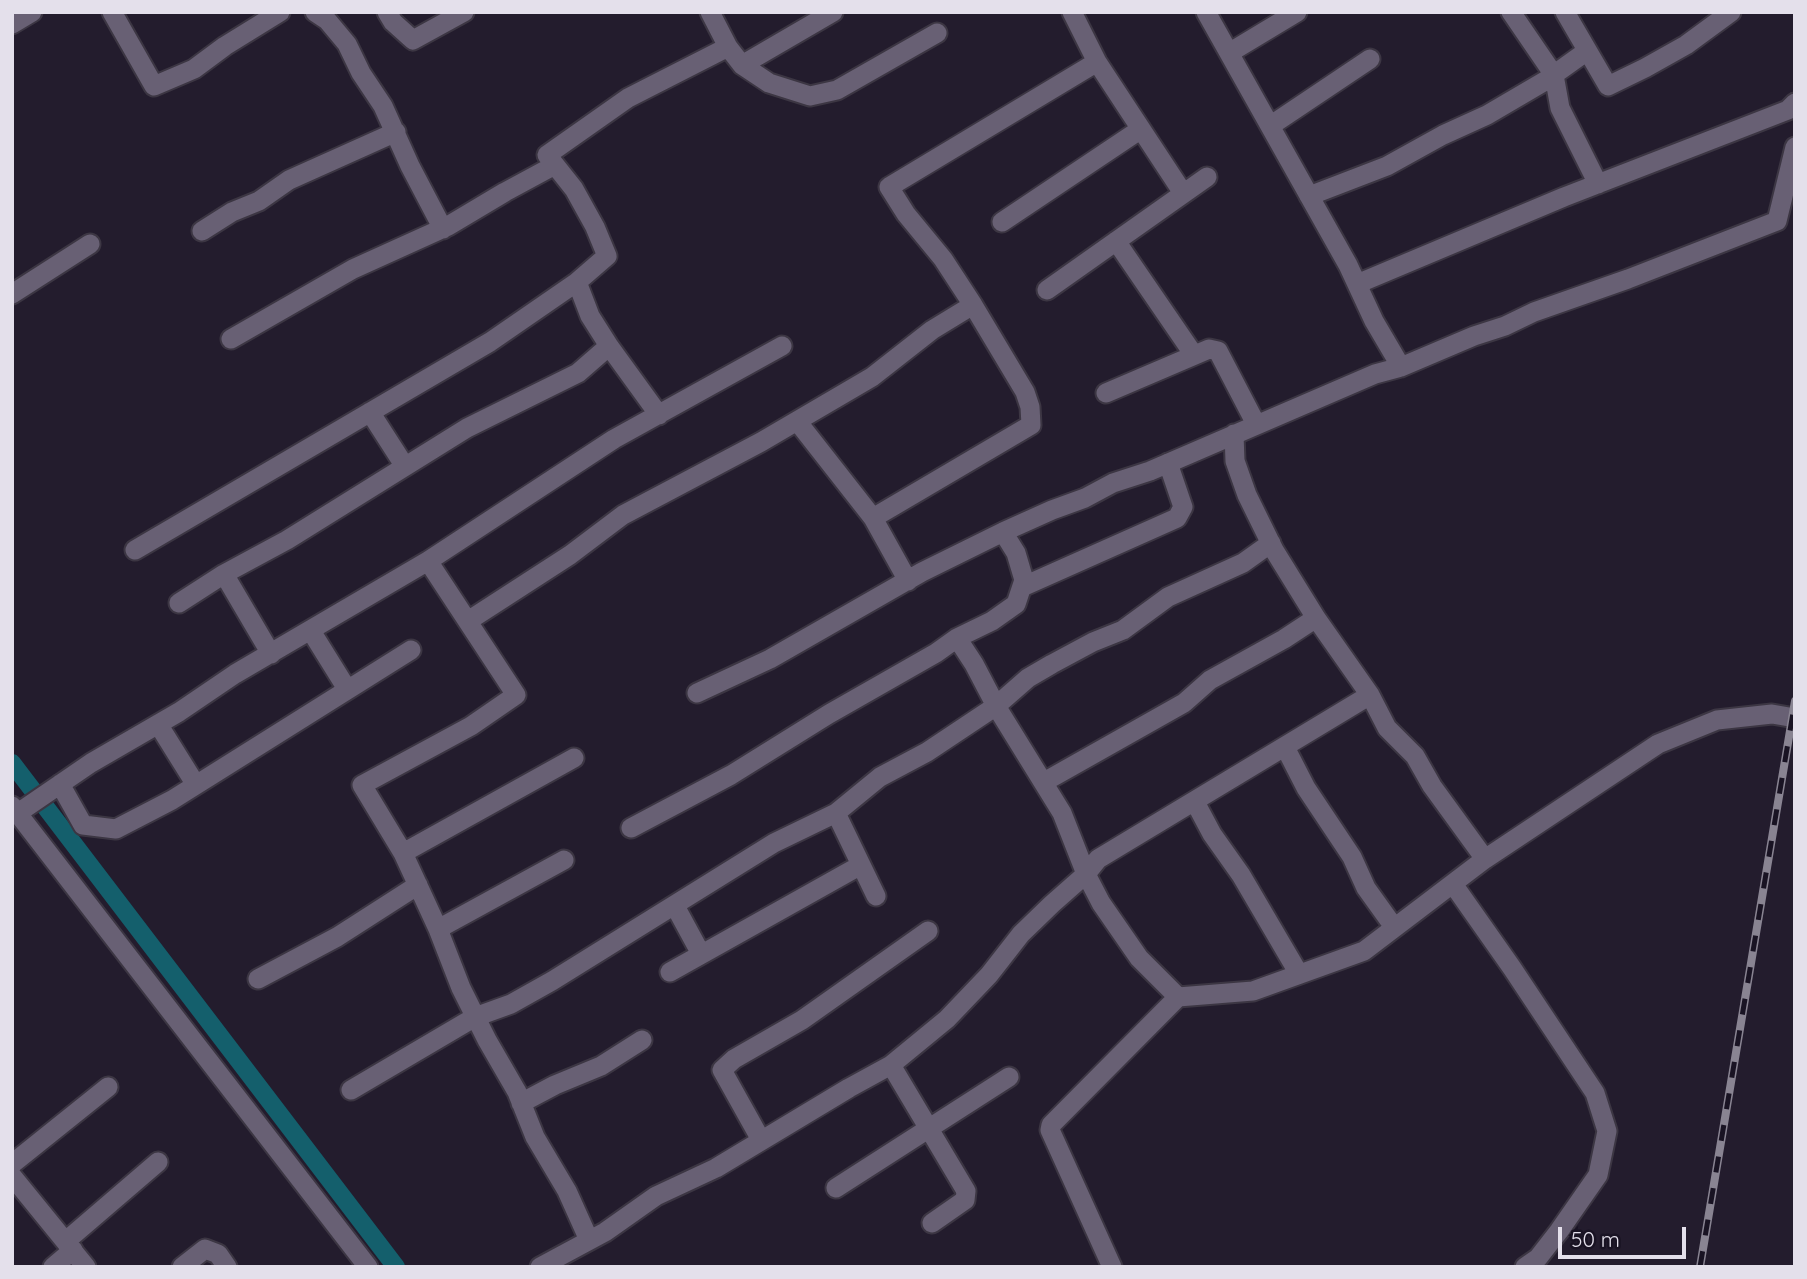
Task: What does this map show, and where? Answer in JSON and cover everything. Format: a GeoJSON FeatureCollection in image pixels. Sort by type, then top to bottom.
{"type":"FeatureCollection","features":[{"type":"Feature","properties":{"kind":"street"},"geometry":{"type":"LineString","coordinates":[[12,23],[32,12]]}},
{"type":"Feature","properties":{"kind":"street"},"geometry":{"type":"LineString","coordinates":[[112,12],[154,86],[194,69],[280,12]]}},
{"type":"Feature","properties":{"kind":"street"},"geometry":{"type":"LineString","coordinates":[[315,12],[327,20],[346,44],[396,132],[410,166],[443,229]]}},
{"type":"Feature","properties":{"kind":"street"},"geometry":{"type":"LineString","coordinates":[[387,12],[393,22],[413,40],[464,12]]}},
{"type":"Feature","properties":{"kind":"street"},"geometry":{"type":"LineString","coordinates":[[710,12],[728,47],[742,65],[769,83],[810,96],[837,90],[937,33]]}},
{"type":"Feature","properties":{"kind":"street"},"geometry":{"type":"LineString","coordinates":[[742,65],[833,12]]}},
{"type":"Feature","properties":{"kind":"street"},"geometry":{"type":"LineString","coordinates":[[1072,12],[1097,62],[1183,192]]}},
{"type":"Feature","properties":{"kind":"street"},"geometry":{"type":"LineString","coordinates":[[1206,12],[1401,367]]}},
{"type":"Feature","properties":{"kind":"street"},"geometry":{"type":"LineString","coordinates":[[1229,53],[1297,12]]}},
{"type":"Feature","properties":{"kind":"street"},"geometry":{"type":"LineString","coordinates":[[1511,12],[1554,75],[1560,108],[1598,184]]}},
{"type":"Feature","properties":{"kind":"street"},"geometry":{"type":"LineString","coordinates":[[1565,12],[1608,86],[1686,45],[1731,12]]}},
{"type":"Feature","properties":{"kind":"street"},"geometry":{"type":"LineString","coordinates":[[135,550],[490,342],[578,282],[607,256],[579,198],[547,155],[628,98],[728,47]]}},
{"type":"Feature","properties":{"kind":"street"},"geometry":{"type":"LineString","coordinates":[[1309,196],[1387,166],[1443,135],[1487,115],[1554,75],[1587,51]]}},
{"type":"Feature","properties":{"kind":"street"},"geometry":{"type":"LineString","coordinates":[[1270,127],[1370,59]]}},
{"type":"Feature","properties":{"kind":"street"},"geometry":{"type":"LineString","coordinates":[[873,517],[1031,425],[1030,407],[1025,392],[943,259],[906,214],[889,187],[1097,62]]}},
{"type":"Feature","properties":{"kind":"street"},"geometry":{"type":"LineString","coordinates":[[1357,284],[1439,248],[1788,110],[1795,103]]}},
{"type":"Feature","properties":{"kind":"street"},"geometry":{"type":"LineString","coordinates":[[1002,222],[1141,129]]}},
{"type":"Feature","properties":{"kind":"street"},"geometry":{"type":"LineString","coordinates":[[202,231],[232,212],[259,201],[289,180],[396,132]]}},
{"type":"Feature","properties":{"kind":"street"},"geometry":{"type":"LineString","coordinates":[[697,693],[770,659],[908,581],[1003,532],[1085,498],[1112,483],[1168,463],[1376,374],[1401,367],[1534,312],[1777,221],[1795,147]]}},
{"type":"Feature","properties":{"kind":"street"},"geometry":{"type":"LineString","coordinates":[[231,339],[353,270],[443,229],[555,165]]}},
{"type":"Feature","properties":{"kind":"street"},"geometry":{"type":"LineString","coordinates":[[1046,290],[1207,177]]}},
{"type":"Feature","properties":{"kind":"street"},"geometry":{"type":"LineString","coordinates":[[1116,240],[1194,355]]}},
{"type":"Feature","properties":{"kind":"street"},"geometry":{"type":"LineString","coordinates":[[12,294],[90,244]]}},
{"type":"Feature","properties":{"kind":"street"},"geometry":{"type":"LineString","coordinates":[[578,282],[590,316],[659,415]]}},
{"type":"Feature","properties":{"kind":"street"},"geometry":{"type":"LineString","coordinates":[[468,621],[570,555],[623,515],[797,421],[872,377],[932,330],[973,306]]}},
{"type":"Feature","properties":{"kind":"street"},"geometry":{"type":"LineString","coordinates":[[179,603],[224,574],[288,540],[467,428],[578,373],[609,346]]}},
{"type":"Feature","properties":{"kind":"street"},"geometry":{"type":"LineString","coordinates":[[368,1267],[17,810],[91,762],[428,561],[614,439],[782,346]]}},
{"type":"Feature","properties":{"kind":"street"},"geometry":{"type":"LineString","coordinates":[[1106,393],[1209,349],[1219,351],[1256,424]]}},
{"type":"Feature","properties":{"kind":"street"},"geometry":{"type":"LineString","coordinates":[[370,412],[404,465]]}},
{"type":"Feature","properties":{"kind":"street"},"geometry":{"type":"LineString","coordinates":[[797,421],[873,517],[908,581]]}},
{"type":"Feature","properties":{"kind":"street"},"geometry":{"type":"LineString","coordinates":[[1234,434],[1235,461],[1247,495],[1270,543],[1316,618],[1370,695],[1387,728],[1415,756],[1432,786],[1485,859]]}},
{"type":"Feature","properties":{"kind":"street"},"geometry":{"type":"LineString","coordinates":[[1021,587],[1177,518],[1184,507],[1168,463]]}},
{"type":"Feature","properties":{"kind":"street"},"geometry":{"type":"LineString","coordinates":[[631,828],[731,775],[829,713],[936,653],[957,638],[992,621],[1016,604],[1024,580],[1016,553],[1003,532]]}},
{"type":"Feature","properties":{"kind":"street"},"geometry":{"type":"LineString","coordinates":[[351,1090],[475,1017],[511,1004],[774,843],[836,813],[880,777],[927,752],[996,706],[1028,678],[1093,642],[1124,630],[1168,597],[1244,563],[1270,543]]}},
{"type":"Feature","properties":{"kind":"street"},"geometry":{"type":"LineString","coordinates":[[428,561],[516,695],[471,726],[362,785],[403,853],[438,929],[461,988],[522,1103],[535,1137],[567,1191],[589,1240]]}},
{"type":"Feature","properties":{"kind":"street"},"geometry":{"type":"LineString","coordinates":[[224,574],[271,654]]}},
{"type":"Feature","properties":{"kind":"street"},"geometry":{"type":"LineString","coordinates":[[1044,782],[1184,703],[1210,680],[1316,618]]}},
{"type":"Feature","properties":{"kind":"street"},"geometry":{"type":"LineString","coordinates":[[310,631],[347,689]]}},
{"type":"Feature","properties":{"kind":"street"},"geometry":{"type":"LineString","coordinates":[[957,638],[1062,813],[1086,874],[1101,903],[1139,958],[1178,998]]}},
{"type":"Feature","properties":{"kind":"street"},"geometry":{"type":"LineString","coordinates":[[56,786],[83,825],[116,829],[196,785],[411,650]]}},
{"type":"Feature","properties":{"kind":"street"},"geometry":{"type":"LineString","coordinates":[[540,1267],[605,1232],[656,1196],[716,1168],[891,1065],[947,1019],[989,975],[1021,934],[1086,874],[1098,859],[1370,695]]}},
{"type":"Feature","properties":{"kind":"street"},"geometry":{"type":"LineString","coordinates":[[1112,1267],[1051,1125],[1178,998],[1252,991],[1364,951],[1485,859],[1658,744],[1717,720],[1772,714],[1795,718]]}},
{"type":"Feature","properties":{"kind":"street"},"geometry":{"type":"LineString","coordinates":[[158,724],[196,785]]}},
{"type":"Feature","properties":{"kind":"street"},"geometry":{"type":"LineString","coordinates":[[1285,747],[1306,788],[1352,857],[1366,888],[1394,927]]}},
{"type":"Feature","properties":{"kind":"street"},"geometry":{"type":"LineString","coordinates":[[403,853],[573,758]]}},
{"type":"Feature","properties":{"kind":"street"},"geometry":{"type":"LineString","coordinates":[[1195,802],[1299,974]]}},
{"type":"Feature","properties":{"kind":"street"},"geometry":{"type":"LineString","coordinates":[[836,813],[876,896]]}},
{"type":"Feature","properties":{"kind":"street"},"geometry":{"type":"LineString","coordinates":[[438,929],[564,860]]}},
{"type":"Feature","properties":{"kind":"street"},"geometry":{"type":"LineString","coordinates":[[670,972],[861,865]]}},
{"type":"Feature","properties":{"kind":"street"},"geometry":{"type":"LineString","coordinates":[[1452,884],[1595,1093],[1607,1131],[1598,1175],[1538,1258],[1525,1267]]}},
{"type":"Feature","properties":{"kind":"street"},"geometry":{"type":"LineString","coordinates":[[258,979],[337,937],[418,885]]}},
{"type":"Feature","properties":{"kind":"street"},"geometry":{"type":"LineString","coordinates":[[675,906],[701,954]]}},
{"type":"Feature","properties":{"kind":"street"},"geometry":{"type":"LineString","coordinates":[[761,1140],[722,1070],[734,1059],[802,1020],[928,931]]}},
{"type":"Feature","properties":{"kind":"street"},"geometry":{"type":"LineString","coordinates":[[522,1103],[555,1085],[601,1066],[642,1040]]}},
{"type":"Feature","properties":{"kind":"street"},"geometry":{"type":"LineString","coordinates":[[891,1065],[967,1191],[965,1200],[932,1223]]}},
{"type":"Feature","properties":{"kind":"street"},"geometry":{"type":"LineString","coordinates":[[836,1188],[1009,1077]]}},
{"type":"Feature","properties":{"kind":"street"},"geometry":{"type":"LineString","coordinates":[[12,1164],[107,1087]]}},
{"type":"Feature","properties":{"kind":"street"},"geometry":{"type":"LineString","coordinates":[[53,1267],[69,1246],[158,1162]]}},
{"type":"Feature","properties":{"kind":"street"},"geometry":{"type":"LineString","coordinates":[[12,1175],[86,1267]]}},
{"type":"Feature","properties":{"kind":"street"},"geometry":{"type":"LineString","coordinates":[[182,1267],[205,1249],[218,1254],[227,1267]]}},
{"type":"Feature","properties":{"kind":"waterway"},"geometry":{"type":"LineString","coordinates":[[12,763],[396,1267]]}},
{"type":"Feature","properties":{"kind":"railway"},"geometry":{"type":"LineString","coordinates":[[1700,1267],[1795,701]]}}]}
